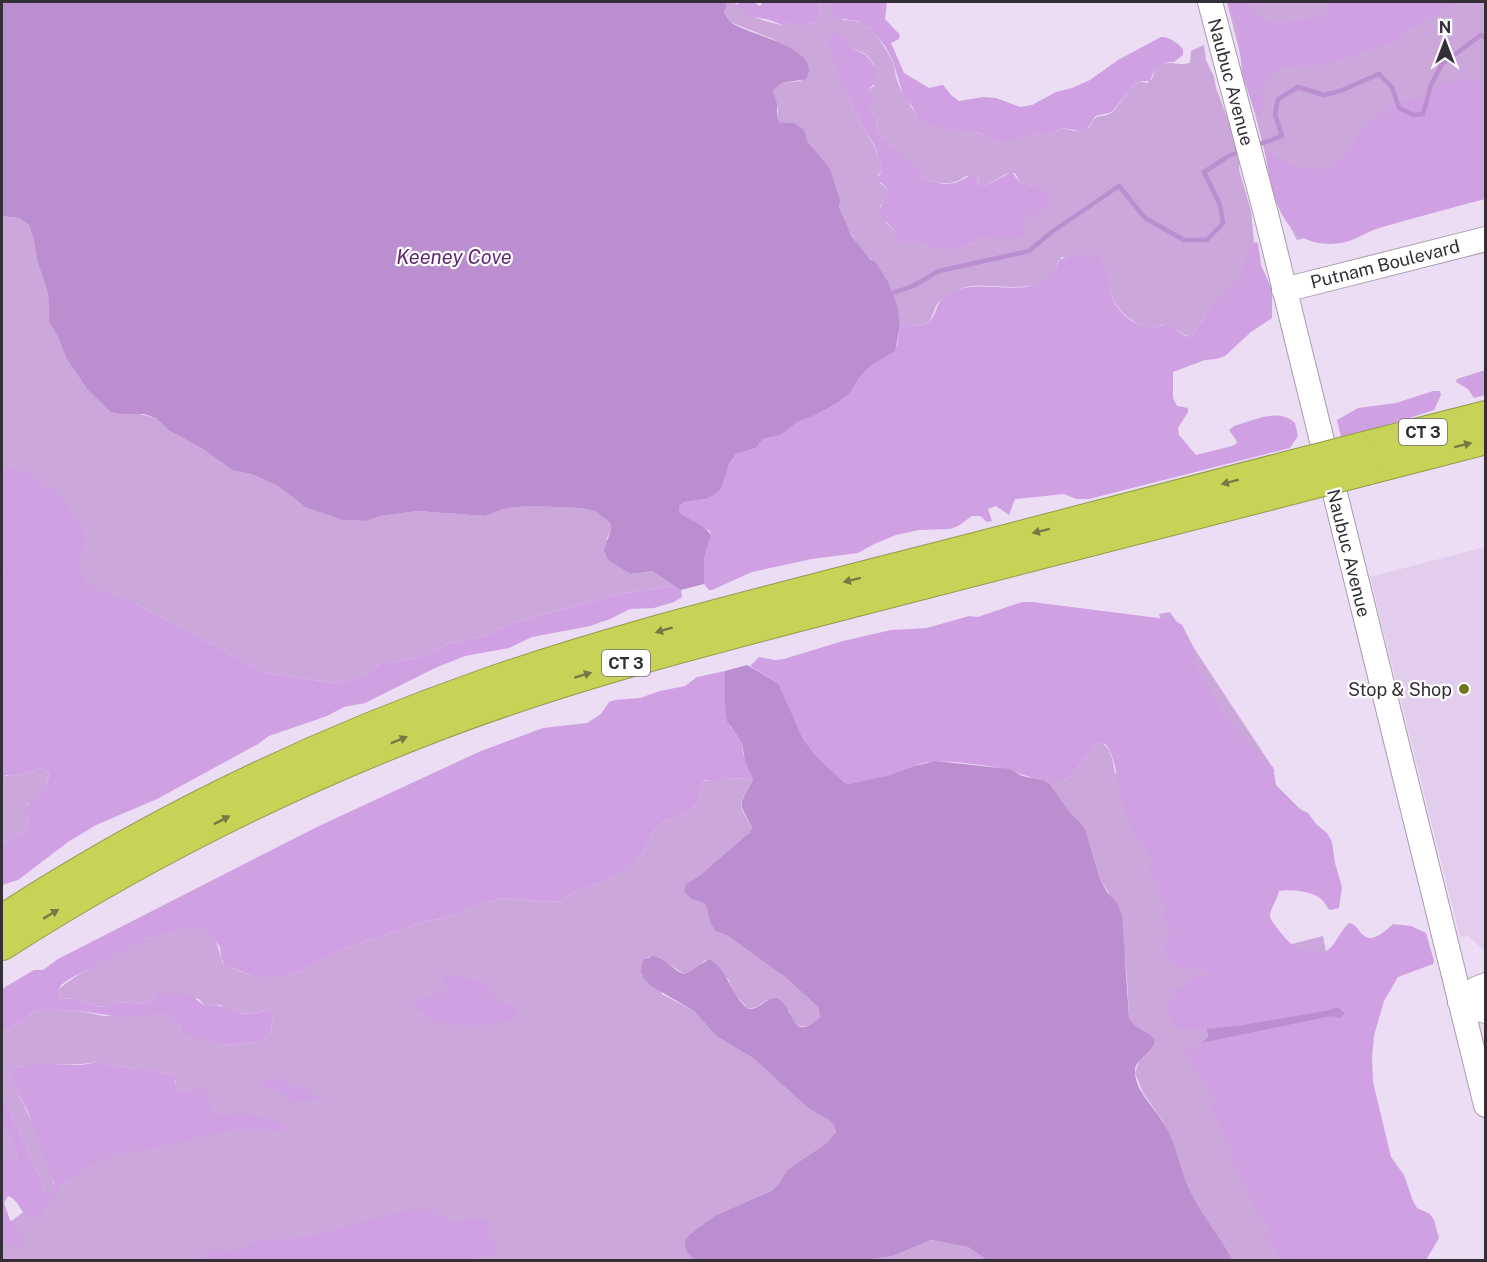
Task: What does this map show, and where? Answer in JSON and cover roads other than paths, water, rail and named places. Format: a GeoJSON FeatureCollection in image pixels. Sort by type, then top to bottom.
{"type":"FeatureCollection","features":[{"type":"Feature","properties":{"kind":"highway","name":"CT 3"},"geometry":{"type":"LineString","coordinates":[[2,920],[99,860],[223,795],[348,737],[481,685],[703,619],[1363,459],[1485,416]]}},
{"type":"Feature","properties":{"kind":"highway","name":"CT 3"},"geometry":{"type":"LineString","coordinates":[[1363,459],[1485,439]]}},
{"type":"Feature","properties":{"kind":"highway","name":"CT 3"},"geometry":{"type":"LineString","coordinates":[[2,945],[131,867],[243,809],[371,752],[487,707],[573,678],[699,642],[1289,478]]}},
{"type":"Feature","properties":{"kind":"main road","name":"Naubuc Avenue"},"geometry":{"type":"LineString","coordinates":[[1210,2],[1250,151],[1485,1105]]}},
{"type":"Feature","properties":{"kind":"main road","name":"Putnam Boulevard"},"geometry":{"type":"LineString","coordinates":[[1284,290],[1485,239]]}},
{"type":"Feature","properties":{"kind":"main road"},"geometry":{"type":"LineString","coordinates":[[1485,985],[1460,1002],[1485,1011]]}},
{"type":"Feature","properties":{"kind":"water","name":"Keeney Cove"},"geometry":{"type":"Polygon","coordinates":[[[2,2],[725,2],[727,7],[724,11],[732,23],[795,51],[804,59],[809,68],[806,79],[782,83],[773,90],[777,104],[777,118],[781,123],[794,123],[804,130],[808,142],[830,169],[840,200],[839,207],[852,237],[870,259],[875,261],[888,282],[897,304],[900,327],[895,351],[873,364],[859,378],[850,393],[839,402],[816,415],[798,421],[781,435],[763,439],[756,448],[736,454],[729,464],[721,488],[715,494],[706,499],[684,502],[679,506],[679,512],[705,528],[711,535],[704,559],[704,584],[681,590],[652,571],[630,574],[611,562],[604,550],[611,530],[610,523],[595,511],[530,506],[507,508],[485,516],[417,511],[381,516],[366,521],[342,520],[305,507],[278,486],[251,474],[232,470],[203,449],[168,430],[156,418],[144,414],[111,412],[87,389],[66,358],[58,337],[49,323],[48,293],[29,225],[19,218],[2,216],[2,2]]]}},
{"type":"Feature","properties":{"kind":"water"},"geometry":{"type":"Polygon","coordinates":[[[747,665],[779,684],[803,739],[817,757],[849,784],[887,776],[935,761],[1010,769],[1022,776],[1043,780],[1050,784],[1068,810],[1085,828],[1100,879],[1107,892],[1117,903],[1122,915],[1129,1018],[1155,1041],[1136,1067],[1138,1086],[1169,1133],[1189,1188],[1232,1260],[987,1260],[968,1247],[931,1240],[893,1256],[865,1260],[695,1260],[687,1252],[685,1241],[689,1235],[714,1216],[771,1191],[779,1184],[787,1170],[828,1142],[836,1132],[829,1120],[809,1109],[753,1058],[716,1036],[694,1011],[653,987],[644,979],[641,972],[643,960],[653,956],[662,959],[684,974],[711,960],[722,971],[748,1009],[777,998],[783,1003],[798,1026],[810,1025],[820,1017],[818,1007],[785,977],[728,936],[715,931],[706,906],[684,892],[686,884],[699,876],[750,832],[752,827],[742,803],[753,779],[745,761],[742,743],[727,721],[725,705],[725,671],[747,665]]]}},
{"type":"Feature","properties":{"kind":"water"},"geometry":{"type":"Polygon","coordinates":[[[1337,1007],[1345,1013],[1340,1018],[1331,1016],[1201,1043],[1208,1038],[1206,1029],[1238,1026],[1337,1007]]]}},
{"type":"Feature","properties":{"kind":"waterway"},"geometry":{"type":"LineString","coordinates":[[1254,146],[1282,136],[1275,114],[1278,99],[1298,87],[1324,95],[1340,91],[1379,74],[1392,87],[1399,108],[1413,115],[1423,114],[1431,85],[1442,64],[1481,35],[1486,38]]}},
{"type":"Feature","properties":{"kind":"waterway"},"geometry":{"type":"LineString","coordinates":[[893,293],[913,286],[939,271],[1029,251],[1053,231],[1119,186],[1145,218],[1184,240],[1207,240],[1223,223],[1220,205],[1204,172],[1241,151]]}},
{"type":"Feature","properties":{"kind":"place","name":"Stop & Shop"},"geometry":{"type":"Point","coordinates":[1464,689]}}]}
